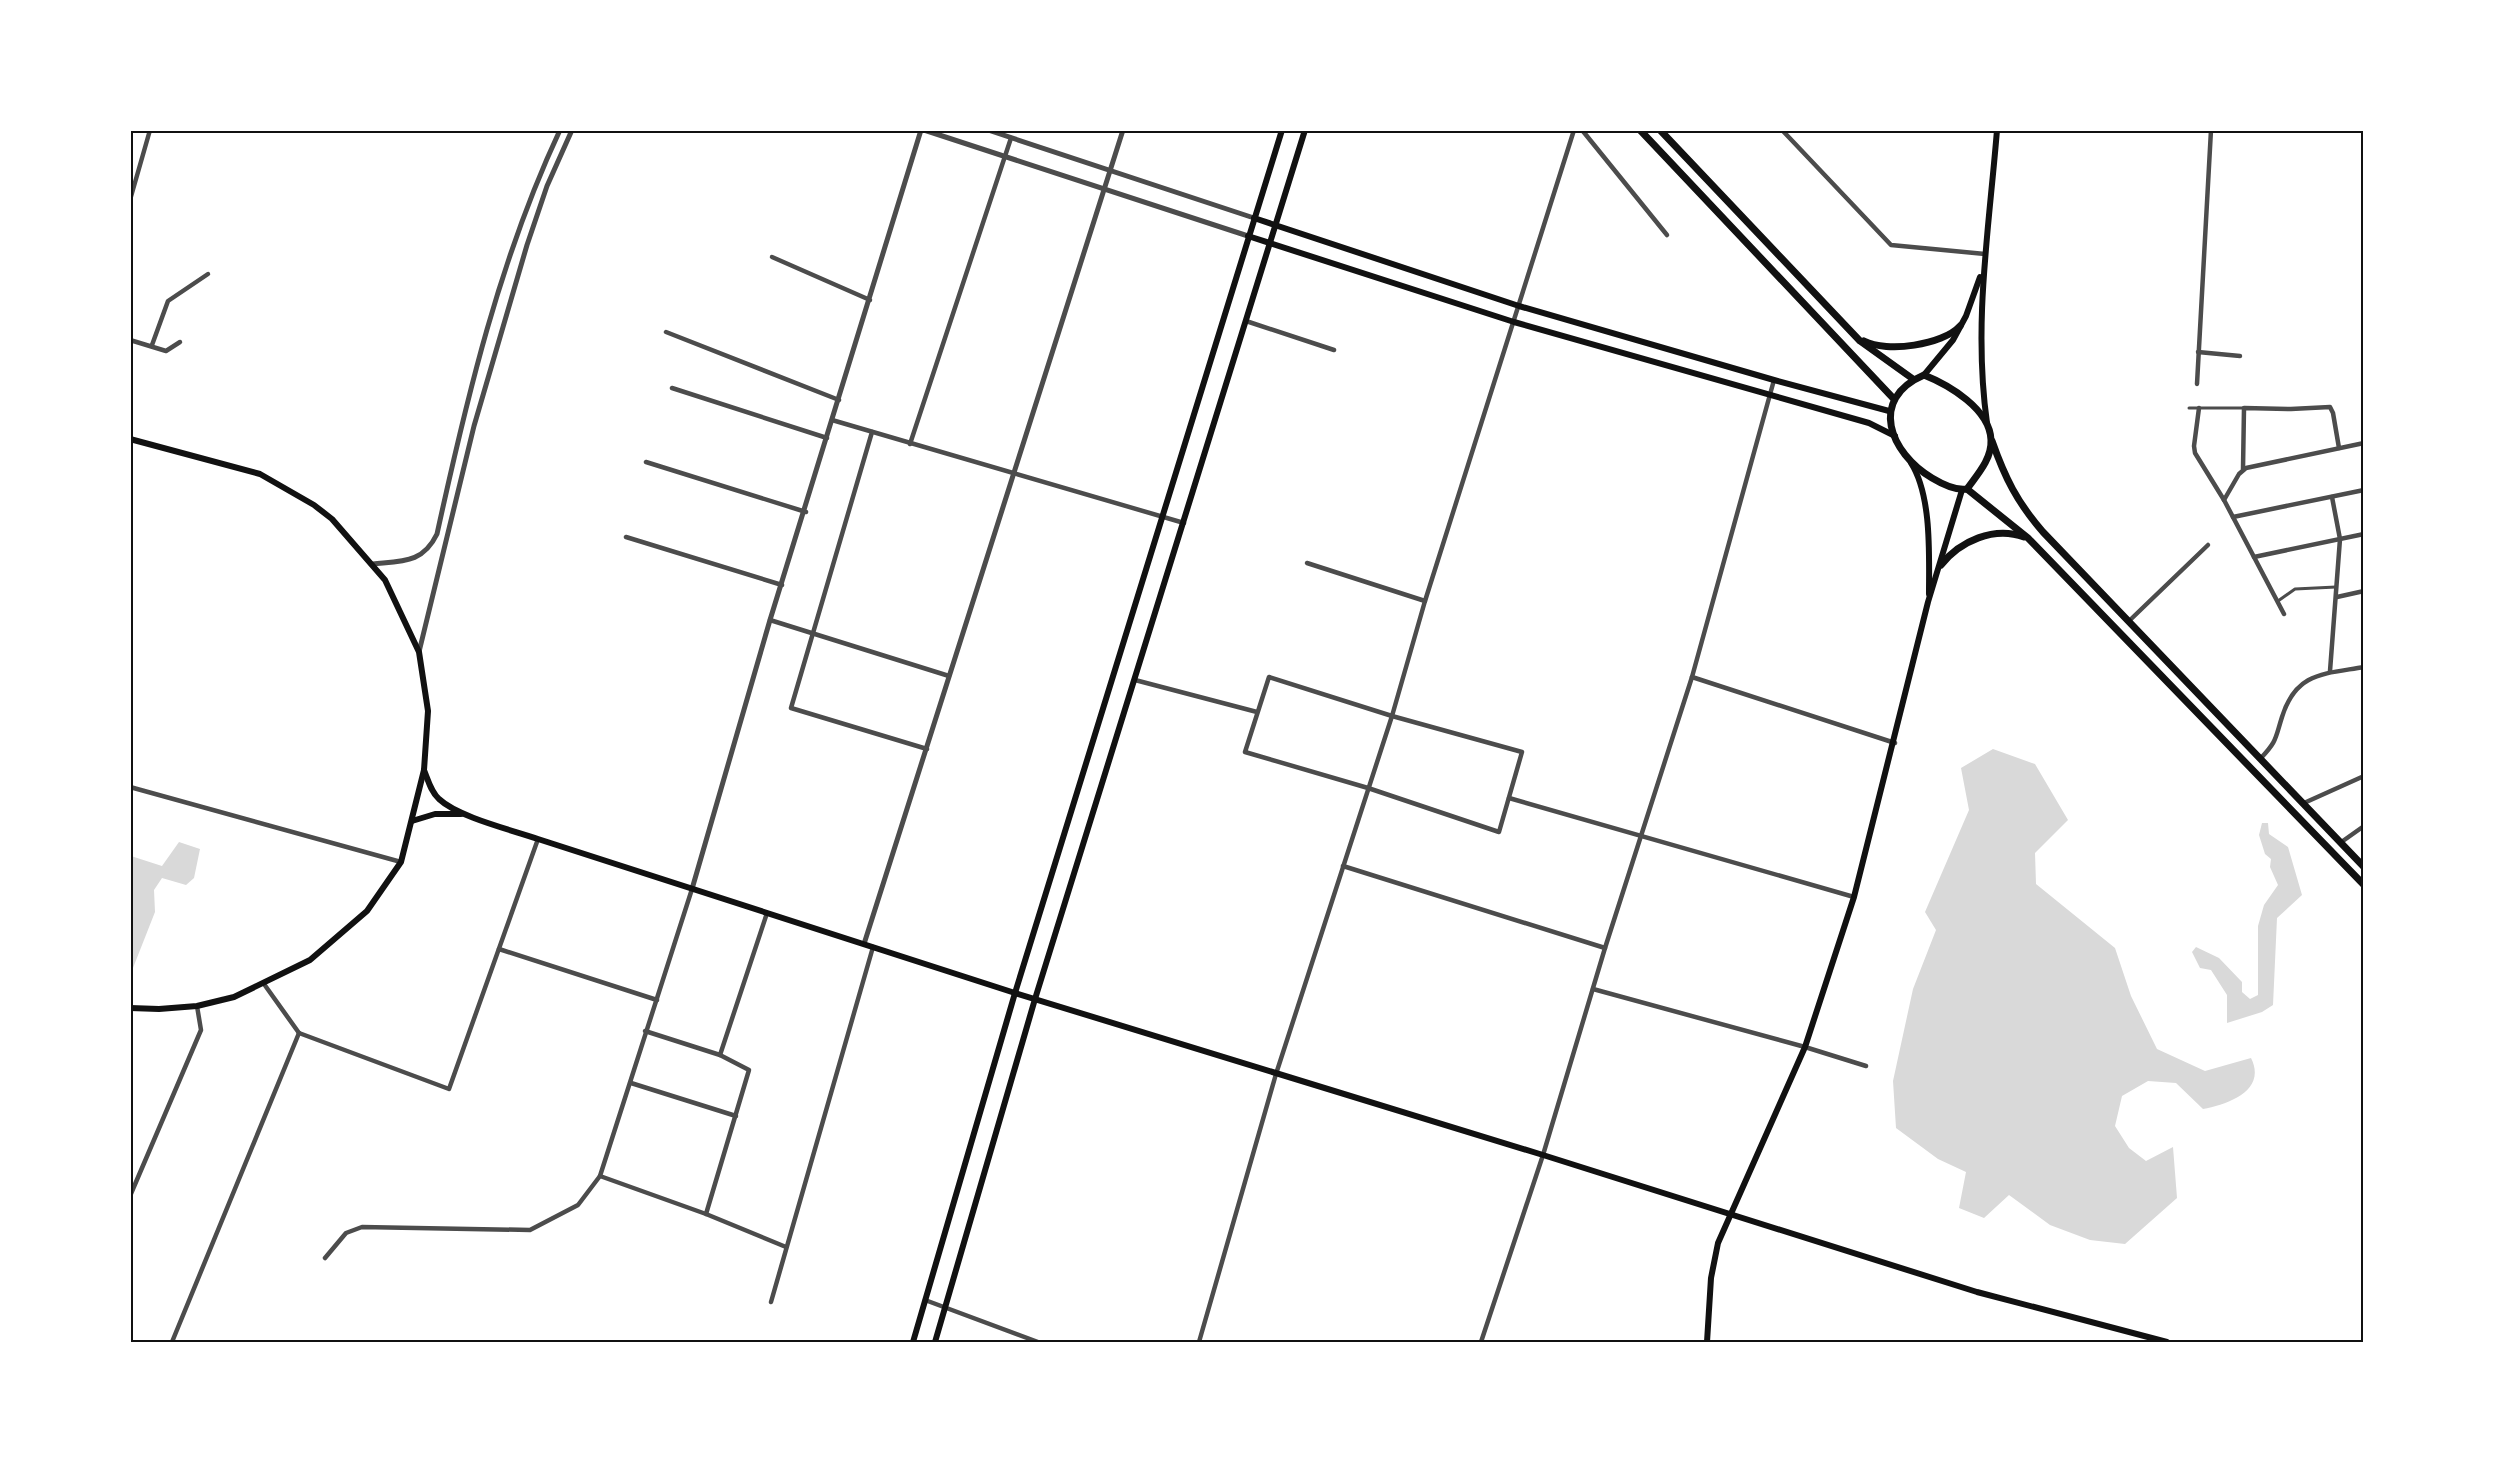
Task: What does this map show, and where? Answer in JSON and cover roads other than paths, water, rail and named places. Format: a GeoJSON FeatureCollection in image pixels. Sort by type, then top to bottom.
{"type":"FeatureCollection","features":[{"type":"Feature","properties":{"kind":"main road"},"geometry":{"type":"LineString","coordinates":[[913,1342],[1015,993],[1282,130]]}},
{"type":"Feature","properties":{"kind":"main road"},"geometry":{"type":"LineString","coordinates":[[935,1342],[1035,999],[1305,130]]}},
{"type":"Feature","properties":{"kind":"main road"},"geometry":{"type":"LineString","coordinates":[[1640,130],[1893,398]]}},
{"type":"Feature","properties":{"kind":"main road"},"geometry":{"type":"LineString","coordinates":[[1660,130],[1857,338],[1913,380]]}},
{"type":"Feature","properties":{"kind":"main road"},"geometry":{"type":"LineString","coordinates":[[1997,130],[1982,271],[1981,348],[1988,425],[2004,476],[2023,510],[2364,867]]}},
{"type":"Feature","properties":{"kind":"main road"},"geometry":{"type":"LineString","coordinates":[[1254,218],[1519,306],[1889,411]]}},
{"type":"Feature","properties":{"kind":"main road"},"geometry":{"type":"LineString","coordinates":[[1248,236],[1514,322],[1869,423],[1895,436]]}},
{"type":"Feature","properties":{"kind":"main road"},"geometry":{"type":"LineString","coordinates":[[1928,602],[1929,557],[1922,490],[1895,436],[1889,411],[1893,398],[1901,388],[1924,375],[1953,340],[1982,271]]}},
{"type":"Feature","properties":{"kind":"main road"},"geometry":{"type":"LineString","coordinates":[[1857,338],[1868,344],[1902,346],[1948,337],[1960,326]]}},
{"type":"Feature","properties":{"kind":"main road"},"geometry":{"type":"LineString","coordinates":[[1924,375],[1954,390],[1972,405],[1988,425]]}},
{"type":"Feature","properties":{"kind":"main road"},"geometry":{"type":"LineString","coordinates":[[130,439],[260,474],[314,505],[332,519],[385,580],[419,652],[428,711],[424,770],[401,862],[368,911],[310,960],[234,997],[197,1006],[159,1009],[130,1008]]}},
{"type":"Feature","properties":{"kind":"main road"},"geometry":{"type":"LineString","coordinates":[[1707,1342],[1713,1265],[1718,1243],[1805,1047],[1854,897],[1928,602],[1965,490],[1984,466],[1992,441]]}},
{"type":"Feature","properties":{"kind":"main road"},"geometry":{"type":"LineString","coordinates":[[1910,463],[1936,480],[1965,490],[2028,538],[2364,885]]}},
{"type":"Feature","properties":{"kind":"main road"},"geometry":{"type":"LineString","coordinates":[[1941,565],[1959,547],[1987,535],[2012,533],[2028,538]]}},
{"type":"Feature","properties":{"kind":"main road"},"geometry":{"type":"LineString","coordinates":[[424,770],[438,799],[465,814],[538,839],[1015,993],[1730,1213],[1977,1292],[2167,1342]]}},
{"type":"Feature","properties":{"kind":"main road"},"geometry":{"type":"LineString","coordinates":[[412,822],[435,814],[465,814]]}},
{"type":"Feature","properties":{"kind":"street"},"geometry":{"type":"LineString","coordinates":[[130,200],[150,130]]}},
{"type":"Feature","properties":{"kind":"street"},"geometry":{"type":"LineString","coordinates":[[373,564],[418,556],[430,548],[437,534],[465,410],[511,254],[529,201],[560,130]]}},
{"type":"Feature","properties":{"kind":"street"},"geometry":{"type":"LineString","coordinates":[[419,652],[468,452],[526,245],[552,174],[572,130]]}},
{"type":"Feature","properties":{"kind":"street"},"geometry":{"type":"LineString","coordinates":[[325,1258],[346,1233],[362,1227],[530,1230],[578,1205],[600,1176],[692,889],[770,620],[806,512],[832,420],[923,130],[1248,236]]}},
{"type":"Feature","properties":{"kind":"street"},"geometry":{"type":"LineString","coordinates":[[988,130],[1254,218]]}},
{"type":"Feature","properties":{"kind":"street"},"geometry":{"type":"LineString","coordinates":[[864,944],[1103,189],[1124,130]]}},
{"type":"Feature","properties":{"kind":"street"},"geometry":{"type":"LineString","coordinates":[[1199,1342],[1276,1074],[1392,716],[1425,601],[1574,130]]}},
{"type":"Feature","properties":{"kind":"street"},"geometry":{"type":"LineString","coordinates":[[1582,130],[1667,235]]}},
{"type":"Feature","properties":{"kind":"street"},"geometry":{"type":"LineString","coordinates":[[1782,130],[1892,245],[1985,254]]}},
{"type":"Feature","properties":{"kind":"street"},"geometry":{"type":"LineString","coordinates":[[2197,384],[2211,130]]}},
{"type":"Feature","properties":{"kind":"street"},"geometry":{"type":"LineString","coordinates":[[910,444],[1011,138]]}},
{"type":"Feature","properties":{"kind":"street"},"geometry":{"type":"LineString","coordinates":[[772,257],[870,300]]}},
{"type":"Feature","properties":{"kind":"street"},"geometry":{"type":"LineString","coordinates":[[152,345],[168,301],[208,274]]}},
{"type":"Feature","properties":{"kind":"street"},"geometry":{"type":"LineString","coordinates":[[1246,321],[1334,350]]}},
{"type":"Feature","properties":{"kind":"street"},"geometry":{"type":"LineString","coordinates":[[666,332],[839,400]]}},
{"type":"Feature","properties":{"kind":"street"},"geometry":{"type":"LineString","coordinates":[[130,340],[166,351],[180,342]]}},
{"type":"Feature","properties":{"kind":"street"},"geometry":{"type":"LineString","coordinates":[[2198,352],[2240,356]]}},
{"type":"Feature","properties":{"kind":"street"},"geometry":{"type":"LineString","coordinates":[[1481,1342],[1543,1155],[1605,948],[1692,677],[1774,380]]}},
{"type":"Feature","properties":{"kind":"street"},"geometry":{"type":"LineString","coordinates":[[672,388],[827,438]]}},
{"type":"Feature","properties":{"kind":"street"},"geometry":{"type":"LineString","coordinates":[[2189,408],[2330,407],[2339,448]]}},
{"type":"Feature","properties":{"kind":"street"},"geometry":{"type":"LineString","coordinates":[[2199,408],[2194,451],[2224,500],[2284,614]]}},
{"type":"Feature","properties":{"kind":"street"},"geometry":{"type":"LineString","coordinates":[[2224,500],[2243,469],[2244,408]]}},
{"type":"Feature","properties":{"kind":"street"},"geometry":{"type":"LineString","coordinates":[[832,420],[1184,523]]}},
{"type":"Feature","properties":{"kind":"street"},"geometry":{"type":"LineString","coordinates":[[872,432],[791,708],[927,749]]}},
{"type":"Feature","properties":{"kind":"street"},"geometry":{"type":"LineString","coordinates":[[2243,469],[2364,443]]}},
{"type":"Feature","properties":{"kind":"street"},"geometry":{"type":"LineString","coordinates":[[456,448],[468,452]]}},
{"type":"Feature","properties":{"kind":"street"},"geometry":{"type":"LineString","coordinates":[[646,462],[806,512]]}},
{"type":"Feature","properties":{"kind":"street"},"geometry":{"type":"LineString","coordinates":[[2233,517],[2364,490]]}},
{"type":"Feature","properties":{"kind":"street"},"geometry":{"type":"LineString","coordinates":[[2330,671],[2340,539],[2332,497]]}},
{"type":"Feature","properties":{"kind":"street"},"geometry":{"type":"LineString","coordinates":[[2254,558],[2364,534]]}},
{"type":"Feature","properties":{"kind":"street"},"geometry":{"type":"LineString","coordinates":[[626,537],[782,585]]}},
{"type":"Feature","properties":{"kind":"street"},"geometry":{"type":"LineString","coordinates":[[2129,621],[2208,545]]}},
{"type":"Feature","properties":{"kind":"street"},"geometry":{"type":"LineString","coordinates":[[1307,563],[1425,601]]}},
{"type":"Feature","properties":{"kind":"street"},"geometry":{"type":"LineString","coordinates":[[2278,601],[2295,589],[2337,587]]}},
{"type":"Feature","properties":{"kind":"street"},"geometry":{"type":"LineString","coordinates":[[2337,597],[2364,591]]}},
{"type":"Feature","properties":{"kind":"street"},"geometry":{"type":"LineString","coordinates":[[770,620],[949,676]]}},
{"type":"Feature","properties":{"kind":"street"},"geometry":{"type":"LineString","coordinates":[[2261,758],[2276,742],[2282,715],[2296,688],[2330,671],[2364,667]]}},
{"type":"Feature","properties":{"kind":"street"},"geometry":{"type":"LineString","coordinates":[[1269,677],[1392,716],[1522,752],[1499,832],[1368,788],[1245,752],[1269,677]]}},
{"type":"Feature","properties":{"kind":"street"},"geometry":{"type":"LineString","coordinates":[[1692,677],[1894,744]]}},
{"type":"Feature","properties":{"kind":"street"},"geometry":{"type":"LineString","coordinates":[[1135,680],[1257,712]]}},
{"type":"Feature","properties":{"kind":"street"},"geometry":{"type":"LineString","coordinates":[[2304,803],[2364,776]]}},
{"type":"Feature","properties":{"kind":"street"},"geometry":{"type":"LineString","coordinates":[[130,787],[401,862]]}},
{"type":"Feature","properties":{"kind":"street"},"geometry":{"type":"LineString","coordinates":[[1509,798],[1854,897]]}},
{"type":"Feature","properties":{"kind":"street"},"geometry":{"type":"LineString","coordinates":[[2340,843],[2364,826]]}},
{"type":"Feature","properties":{"kind":"street"},"geometry":{"type":"LineString","coordinates":[[264,984],[299,1033],[449,1089],[538,839]]}},
{"type":"Feature","properties":{"kind":"street"},"geometry":{"type":"LineString","coordinates":[[1343,866],[1605,948]]}},
{"type":"Feature","properties":{"kind":"street"},"geometry":{"type":"LineString","coordinates":[[720,1056],[767,913]]}},
{"type":"Feature","properties":{"kind":"street"},"geometry":{"type":"LineString","coordinates":[[771,1302],[873,947]]}},
{"type":"Feature","properties":{"kind":"street"},"geometry":{"type":"LineString","coordinates":[[499,949],[657,1000]]}},
{"type":"Feature","properties":{"kind":"street"},"geometry":{"type":"LineString","coordinates":[[1593,989],[1866,1066]]}},
{"type":"Feature","properties":{"kind":"street"},"geometry":{"type":"LineString","coordinates":[[130,1197],[201,1030],[197,1006]]}},
{"type":"Feature","properties":{"kind":"street"},"geometry":{"type":"LineString","coordinates":[[645,1032],[720,1056],[749,1070],[706,1215]]}},
{"type":"Feature","properties":{"kind":"street"},"geometry":{"type":"LineString","coordinates":[[172,1342],[299,1033]]}},
{"type":"Feature","properties":{"kind":"street"},"geometry":{"type":"LineString","coordinates":[[631,1083],[736,1116]]}},
{"type":"Feature","properties":{"kind":"street"},"geometry":{"type":"LineString","coordinates":[[600,1176],[786,1247]]}},
{"type":"Feature","properties":{"kind":"street"},"geometry":{"type":"LineString","coordinates":[[925,1300],[1038,1342]]}}]}
